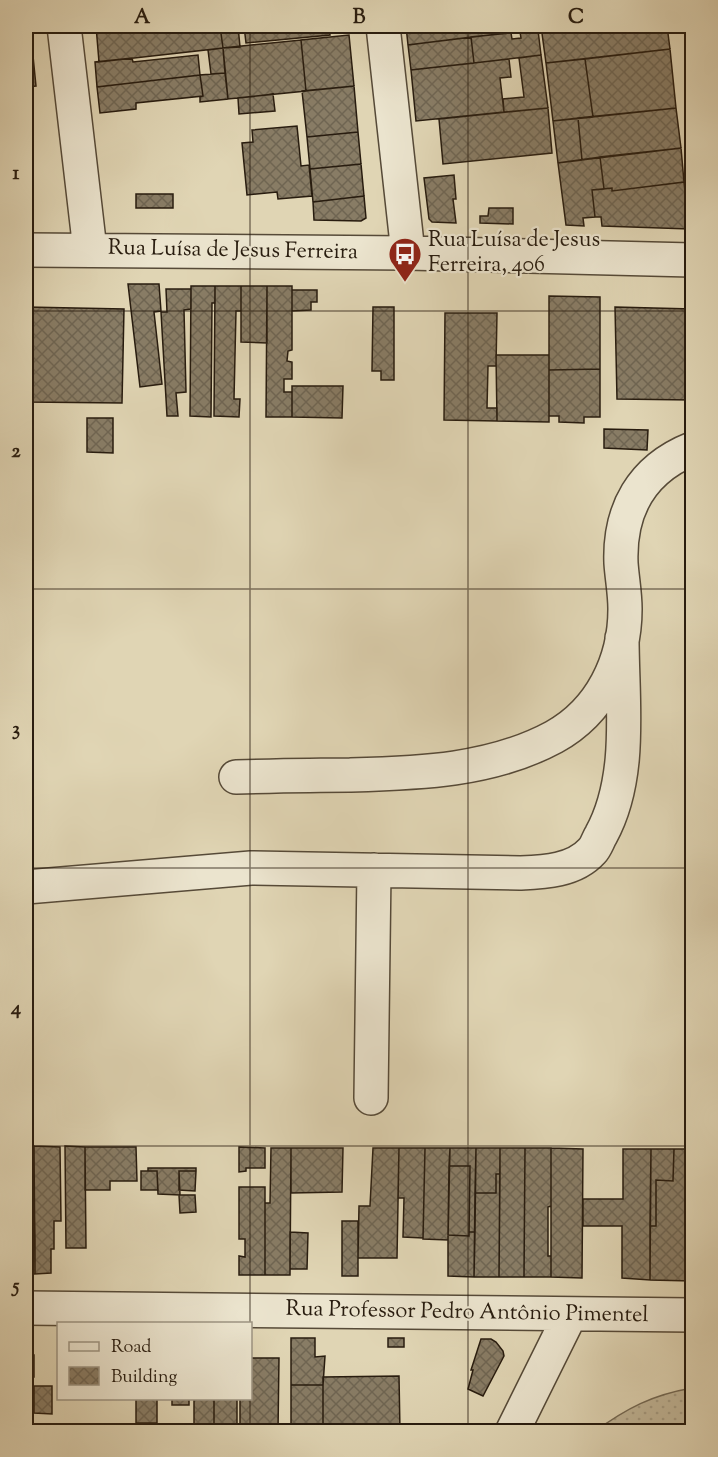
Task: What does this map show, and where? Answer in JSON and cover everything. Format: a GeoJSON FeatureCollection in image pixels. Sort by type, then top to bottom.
{"type":"FeatureCollection","features":[{"type":"Feature","properties":{"kind":"street"},"geometry":{"type":"LineString","coordinates":[[64,26],[90,250]]}},
{"type":"Feature","properties":{"kind":"street"},"geometry":{"type":"LineString","coordinates":[[383,26],[408,253]]}},
{"type":"Feature","properties":{"kind":"street","name":"Rua Luísa de Jesus Ferreira"},"geometry":{"type":"LineString","coordinates":[[26,250],[408,253],[693,260]]}},
{"type":"Feature","properties":{"kind":"street"},"geometry":{"type":"LineString","coordinates":[[236,777],[421,773],[474,765],[512,754],[554,737],[586,714],[605,688],[617,663],[625,611],[621,537],[627,513],[640,487],[663,465],[693,449]]}},
{"type":"Feature","properties":{"kind":"street"},"geometry":{"type":"LineString","coordinates":[[26,886],[251,868],[520,873],[548,872],[572,866],[592,851],[616,796],[622,764],[622,638]]}},
{"type":"Feature","properties":{"kind":"street"},"geometry":{"type":"LineString","coordinates":[[370,1098],[374,870]]}},
{"type":"Feature","properties":{"kind":"street","name":"Rua Professor Pedro Antônio Pimentel"},"geometry":{"type":"LineString","coordinates":[[26,1308],[693,1315]]}},
{"type":"Feature","properties":{"kind":"street"},"geometry":{"type":"LineString","coordinates":[[512,1431],[570,1315]]}},
{"type":"Feature","properties":{"kind":"shaded area"},"geometry":{"type":"Polygon","coordinates":[[[692,1388],[692,1431],[594,1432],[640,1404],[664,1394],[692,1388]]]}},
{"type":"Feature","properties":{"kind":"building"},"geometry":{"type":"Polygon","coordinates":[[[96,26],[220,26],[223,48],[99,62],[96,26]]]}},
{"type":"Feature","properties":{"kind":"building"},"geometry":{"type":"Polygon","coordinates":[[[220,26],[238,26],[240,47],[223,48],[220,26]]]}},
{"type":"Feature","properties":{"kind":"building"},"geometry":{"type":"Polygon","coordinates":[[[244,26],[329,26],[330,35],[246,43],[244,26]]]}},
{"type":"Feature","properties":{"kind":"building"},"geometry":{"type":"Polygon","coordinates":[[[406,26],[514,26],[514,32],[408,45],[406,26]]]}},
{"type":"Feature","properties":{"kind":"building"},"geometry":{"type":"Polygon","coordinates":[[[514,26],[541,26],[542,29],[514,32],[514,26]]]}},
{"type":"Feature","properties":{"kind":"building"},"geometry":{"type":"Polygon","coordinates":[[[541,26],[667,26],[670,49],[546,63],[541,26]]]}},
{"type":"Feature","properties":{"kind":"building"},"geometry":{"type":"Polygon","coordinates":[[[538,30],[541,55],[474,63],[471,37],[511,33],[512,39],[521,38],[520,32],[538,30]]]}},
{"type":"Feature","properties":{"kind":"building"},"geometry":{"type":"Polygon","coordinates":[[[349,35],[354,86],[306,91],[301,40],[349,35]]]}},
{"type":"Feature","properties":{"kind":"building"},"geometry":{"type":"Polygon","coordinates":[[[26,36],[31,36],[36,86],[26,87],[26,36]]]}},
{"type":"Feature","properties":{"kind":"building"},"geometry":{"type":"Polygon","coordinates":[[[471,37],[474,63],[411,70],[408,45],[471,37]]]}},
{"type":"Feature","properties":{"kind":"building"},"geometry":{"type":"Polygon","coordinates":[[[301,40],[306,91],[228,99],[223,48],[301,40]]]}},
{"type":"Feature","properties":{"kind":"building"},"geometry":{"type":"Polygon","coordinates":[[[223,48],[225,73],[211,74],[208,50],[223,48]]]}},
{"type":"Feature","properties":{"kind":"building"},"geometry":{"type":"Polygon","coordinates":[[[670,49],[676,108],[593,117],[585,59],[670,49]]]}},
{"type":"Feature","properties":{"kind":"building"},"geometry":{"type":"Polygon","coordinates":[[[198,55],[200,75],[97,87],[95,62],[132,58],[133,62],[198,55]]]}},
{"type":"Feature","properties":{"kind":"building"},"geometry":{"type":"Polygon","coordinates":[[[541,55],[548,108],[504,112],[503,99],[524,97],[519,58],[541,55]]]}},
{"type":"Feature","properties":{"kind":"building"},"geometry":{"type":"Polygon","coordinates":[[[509,59],[511,77],[500,78],[504,112],[416,121],[411,70],[509,59]]]}},
{"type":"Feature","properties":{"kind":"building"},"geometry":{"type":"Polygon","coordinates":[[[585,59],[593,117],[553,121],[546,63],[585,59]]]}},
{"type":"Feature","properties":{"kind":"building"},"geometry":{"type":"Polygon","coordinates":[[[225,73],[228,99],[200,102],[200,97],[203,96],[200,75],[225,73]]]}},
{"type":"Feature","properties":{"kind":"building"},"geometry":{"type":"Polygon","coordinates":[[[200,75],[203,96],[136,103],[136,109],[100,113],[97,87],[200,75]]]}},
{"type":"Feature","properties":{"kind":"building"},"geometry":{"type":"Polygon","coordinates":[[[354,86],[358,132],[307,137],[302,91],[354,86]]]}},
{"type":"Feature","properties":{"kind":"building"},"geometry":{"type":"Polygon","coordinates":[[[273,94],[275,111],[239,114],[238,98],[273,94]]]}},
{"type":"Feature","properties":{"kind":"building"},"geometry":{"type":"Polygon","coordinates":[[[548,108],[552,153],[443,164],[439,119],[548,108]]]}},
{"type":"Feature","properties":{"kind":"building"},"geometry":{"type":"Polygon","coordinates":[[[676,108],[681,148],[582,160],[578,118],[676,108]]]}},
{"type":"Feature","properties":{"kind":"building"},"geometry":{"type":"Polygon","coordinates":[[[578,118],[582,160],[558,163],[553,121],[578,118]]]}},
{"type":"Feature","properties":{"kind":"building"},"geometry":{"type":"Polygon","coordinates":[[[297,126],[301,166],[309,165],[312,196],[278,199],[277,192],[247,195],[242,143],[253,142],[252,130],[297,126]]]}},
{"type":"Feature","properties":{"kind":"building"},"geometry":{"type":"Polygon","coordinates":[[[358,132],[361,164],[310,169],[307,137],[358,132]]]}},
{"type":"Feature","properties":{"kind":"building"},"geometry":{"type":"Polygon","coordinates":[[[681,148],[684,182],[612,191],[612,188],[604,189],[600,157],[681,148]]]}},
{"type":"Feature","properties":{"kind":"building"},"geometry":{"type":"Polygon","coordinates":[[[600,157],[604,189],[592,190],[595,217],[583,218],[584,226],[566,225],[558,163],[600,157]]]}},
{"type":"Feature","properties":{"kind":"building"},"geometry":{"type":"Polygon","coordinates":[[[361,164],[364,196],[313,202],[310,169],[361,164]]]}},
{"type":"Feature","properties":{"kind":"building"},"geometry":{"type":"Polygon","coordinates":[[[454,175],[456,199],[453,199],[456,223],[432,222],[429,219],[424,178],[454,175]]]}},
{"type":"Feature","properties":{"kind":"building"},"geometry":{"type":"Polygon","coordinates":[[[684,182],[689,229],[602,226],[601,217],[595,217],[592,190],[612,188],[612,191],[684,182]]]}},
{"type":"Feature","properties":{"kind":"building"},"geometry":{"type":"Polygon","coordinates":[[[136,194],[173,194],[173,208],[136,208],[136,194]]]}},
{"type":"Feature","properties":{"kind":"building"},"geometry":{"type":"Polygon","coordinates":[[[364,196],[366,218],[361,221],[314,220],[313,202],[364,196]]]}},
{"type":"Feature","properties":{"kind":"building"},"geometry":{"type":"Polygon","coordinates":[[[489,208],[513,208],[513,224],[480,223],[480,216],[488,216],[489,208]]]}},
{"type":"Feature","properties":{"kind":"building"},"geometry":{"type":"Polygon","coordinates":[[[128,284],[159,284],[161,311],[154,312],[162,384],[140,387],[128,284]]]}},
{"type":"Feature","properties":{"kind":"building"},"geometry":{"type":"Polygon","coordinates":[[[191,286],[215,286],[215,303],[212,303],[211,417],[190,416],[191,286]]]}},
{"type":"Feature","properties":{"kind":"building"},"geometry":{"type":"Polygon","coordinates":[[[215,286],[241,286],[241,311],[236,311],[234,399],[240,399],[239,417],[214,416],[215,286]]]}},
{"type":"Feature","properties":{"kind":"building"},"geometry":{"type":"Polygon","coordinates":[[[241,286],[267,286],[267,343],[241,342],[241,286]]]}},
{"type":"Feature","properties":{"kind":"building"},"geometry":{"type":"Polygon","coordinates":[[[267,286],[292,286],[292,350],[288,351],[287,361],[292,362],[292,379],[284,379],[284,392],[292,392],[292,417],[266,417],[267,286]]]}},
{"type":"Feature","properties":{"kind":"building"},"geometry":{"type":"Polygon","coordinates":[[[166,289],[191,289],[191,309],[184,310],[186,392],[176,393],[178,416],[167,416],[161,312],[167,312],[166,289]]]}},
{"type":"Feature","properties":{"kind":"building"},"geometry":{"type":"Polygon","coordinates":[[[292,290],[317,290],[317,302],[311,302],[311,310],[292,311],[292,290]]]}},
{"type":"Feature","properties":{"kind":"building"},"geometry":{"type":"Polygon","coordinates":[[[549,296],[600,297],[600,369],[549,370],[549,296]]]}},
{"type":"Feature","properties":{"kind":"building"},"geometry":{"type":"Polygon","coordinates":[[[26,307],[124,309],[122,403],[26,402],[26,307]]]}},
{"type":"Feature","properties":{"kind":"building"},"geometry":{"type":"Polygon","coordinates":[[[373,307],[394,307],[394,380],[381,380],[381,371],[372,371],[373,307]]]}},
{"type":"Feature","properties":{"kind":"building"},"geometry":{"type":"Polygon","coordinates":[[[615,307],[692,309],[692,400],[617,399],[615,307]]]}},
{"type":"Feature","properties":{"kind":"building"},"geometry":{"type":"Polygon","coordinates":[[[445,313],[497,313],[496,366],[488,366],[487,408],[497,408],[497,421],[444,420],[445,313]]]}},
{"type":"Feature","properties":{"kind":"building"},"geometry":{"type":"Polygon","coordinates":[[[496,355],[549,355],[549,422],[497,421],[496,355]]]}},
{"type":"Feature","properties":{"kind":"building"},"geometry":{"type":"Polygon","coordinates":[[[600,369],[600,417],[584,417],[584,423],[559,422],[559,416],[549,416],[549,370],[600,369]]]}},
{"type":"Feature","properties":{"kind":"building"},"geometry":{"type":"Polygon","coordinates":[[[292,386],[343,386],[342,418],[292,417],[292,386]]]}},
{"type":"Feature","properties":{"kind":"building"},"geometry":{"type":"Polygon","coordinates":[[[87,418],[113,418],[113,453],[87,452],[87,418]]]}},
{"type":"Feature","properties":{"kind":"building"},"geometry":{"type":"Polygon","coordinates":[[[604,429],[648,430],[647,450],[604,448],[604,429]]]}},
{"type":"Feature","properties":{"kind":"building"},"geometry":{"type":"Polygon","coordinates":[[[26,1146],[34,1146],[34,1186],[26,1186],[26,1146]]]}},
{"type":"Feature","properties":{"kind":"building"},"geometry":{"type":"Polygon","coordinates":[[[34,1146],[60,1147],[61,1221],[54,1221],[51,1273],[35,1274],[34,1146]]]}},
{"type":"Feature","properties":{"kind":"building"},"geometry":{"type":"Polygon","coordinates":[[[65,1146],[85,1147],[86,1248],[66,1248],[65,1146]]]}},
{"type":"Feature","properties":{"kind":"building"},"geometry":{"type":"Polygon","coordinates":[[[85,1147],[136,1147],[137,1181],[110,1181],[110,1190],[85,1190],[85,1147]]]}},
{"type":"Feature","properties":{"kind":"building"},"geometry":{"type":"Polygon","coordinates":[[[239,1147],[265,1148],[265,1168],[246,1168],[246,1171],[239,1172],[239,1147]]]}},
{"type":"Feature","properties":{"kind":"building"},"geometry":{"type":"Polygon","coordinates":[[[271,1148],[291,1148],[290,1275],[265,1275],[265,1203],[270,1203],[271,1148]]]}},
{"type":"Feature","properties":{"kind":"building"},"geometry":{"type":"Polygon","coordinates":[[[291,1148],[343,1148],[342,1192],[291,1193],[291,1148]]]}},
{"type":"Feature","properties":{"kind":"building"},"geometry":{"type":"Polygon","coordinates":[[[373,1148],[399,1148],[397,1258],[358,1258],[359,1206],[370,1206],[373,1148]]]}},
{"type":"Feature","properties":{"kind":"building"},"geometry":{"type":"Polygon","coordinates":[[[399,1148],[425,1148],[423,1238],[403,1237],[404,1198],[398,1198],[399,1148]]]}},
{"type":"Feature","properties":{"kind":"building"},"geometry":{"type":"Polygon","coordinates":[[[425,1148],[450,1148],[448,1240],[423,1239],[425,1148]]]}},
{"type":"Feature","properties":{"kind":"building"},"geometry":{"type":"Polygon","coordinates":[[[450,1148],[476,1148],[475,1232],[469,1232],[470,1166],[449,1166],[450,1148]]]}},
{"type":"Feature","properties":{"kind":"building"},"geometry":{"type":"Polygon","coordinates":[[[476,1148],[500,1148],[500,1174],[496,1174],[496,1193],[475,1193],[476,1148]]]}},
{"type":"Feature","properties":{"kind":"building"},"geometry":{"type":"Polygon","coordinates":[[[500,1148],[525,1148],[524,1277],[499,1277],[500,1148]]]}},
{"type":"Feature","properties":{"kind":"building"},"geometry":{"type":"Polygon","coordinates":[[[525,1148],[551,1148],[548,1256],[551,1256],[551,1277],[524,1277],[525,1148]]]}},
{"type":"Feature","properties":{"kind":"building"},"geometry":{"type":"Polygon","coordinates":[[[551,1148],[583,1149],[582,1278],[551,1277],[551,1148]]]}},
{"type":"Feature","properties":{"kind":"building"},"geometry":{"type":"Polygon","coordinates":[[[623,1149],[651,1149],[650,1280],[622,1278],[622,1226],[583,1226],[583,1199],[623,1199],[623,1149]]]}},
{"type":"Feature","properties":{"kind":"building"},"geometry":{"type":"Polygon","coordinates":[[[651,1149],[674,1149],[673,1181],[656,1180],[656,1226],[650,1226],[651,1149]]]}},
{"type":"Feature","properties":{"kind":"building"},"geometry":{"type":"Polygon","coordinates":[[[674,1149],[692,1149],[692,1281],[650,1280],[650,1226],[656,1226],[656,1180],[673,1181],[674,1149]]]}},
{"type":"Feature","properties":{"kind":"building"},"geometry":{"type":"Polygon","coordinates":[[[449,1166],[470,1166],[469,1236],[448,1235],[449,1166]]]}},
{"type":"Feature","properties":{"kind":"building"},"geometry":{"type":"Polygon","coordinates":[[[148,1168],[196,1168],[196,1171],[179,1171],[180,1195],[158,1194],[157,1171],[148,1171],[148,1168]]]}},
{"type":"Feature","properties":{"kind":"building"},"geometry":{"type":"Polygon","coordinates":[[[141,1171],[157,1171],[158,1190],[141,1190],[141,1171]]]}},
{"type":"Feature","properties":{"kind":"building"},"geometry":{"type":"Polygon","coordinates":[[[179,1171],[196,1171],[195,1191],[179,1190],[179,1171]]]}},
{"type":"Feature","properties":{"kind":"building"},"geometry":{"type":"Polygon","coordinates":[[[496,1174],[500,1174],[499,1277],[474,1277],[475,1193],[496,1193],[496,1174]]]}},
{"type":"Feature","properties":{"kind":"building"},"geometry":{"type":"Polygon","coordinates":[[[26,1186],[34,1186],[35,1240],[26,1240],[26,1186]]]}},
{"type":"Feature","properties":{"kind":"building"},"geometry":{"type":"Polygon","coordinates":[[[239,1187],[265,1187],[265,1275],[239,1275],[239,1256],[245,1257],[245,1239],[239,1239],[239,1187]]]}},
{"type":"Feature","properties":{"kind":"building"},"geometry":{"type":"Polygon","coordinates":[[[179,1195],[195,1195],[196,1212],[180,1213],[179,1195]]]}},
{"type":"Feature","properties":{"kind":"building"},"geometry":{"type":"Polygon","coordinates":[[[342,1221],[358,1221],[358,1276],[342,1276],[342,1221]]]}},
{"type":"Feature","properties":{"kind":"building"},"geometry":{"type":"Polygon","coordinates":[[[290,1232],[308,1233],[307,1269],[290,1269],[290,1232]]]}},
{"type":"Feature","properties":{"kind":"building"},"geometry":{"type":"Polygon","coordinates":[[[469,1232],[475,1232],[474,1277],[448,1276],[448,1235],[469,1236],[469,1232]]]}},
{"type":"Feature","properties":{"kind":"building"},"geometry":{"type":"Polygon","coordinates":[[[26,1240],[35,1240],[35,1274],[26,1274],[26,1240]]]}},
{"type":"Feature","properties":{"kind":"building"},"geometry":{"type":"Polygon","coordinates":[[[291,1338],[315,1338],[315,1357],[325,1356],[323,1385],[291,1385],[291,1338]]]}},
{"type":"Feature","properties":{"kind":"building"},"geometry":{"type":"Polygon","coordinates":[[[388,1338],[404,1338],[404,1347],[388,1347],[388,1338]]]}},
{"type":"Feature","properties":{"kind":"building"},"geometry":{"type":"Polygon","coordinates":[[[481,1339],[491,1339],[496,1342],[504,1356],[483,1396],[468,1389],[473,1370],[471,1370],[481,1339]]]}},
{"type":"Feature","properties":{"kind":"building"},"geometry":{"type":"Polygon","coordinates":[[[26,1355],[34,1355],[34,1377],[26,1377],[26,1355]]]}},
{"type":"Feature","properties":{"kind":"building"},"geometry":{"type":"Polygon","coordinates":[[[252,1358],[279,1358],[278,1432],[240,1432],[240,1400],[252,1400],[252,1358]]]}},
{"type":"Feature","properties":{"kind":"building"},"geometry":{"type":"Polygon","coordinates":[[[399,1376],[400,1432],[323,1432],[323,1377],[399,1376]]]}},
{"type":"Feature","properties":{"kind":"building"},"geometry":{"type":"Polygon","coordinates":[[[291,1385],[323,1385],[323,1432],[291,1432],[291,1385]]]}},
{"type":"Feature","properties":{"kind":"building"},"geometry":{"type":"Polygon","coordinates":[[[34,1386],[52,1386],[52,1414],[34,1413],[34,1386]]]}},
{"type":"Feature","properties":{"kind":"building"},"geometry":{"type":"Polygon","coordinates":[[[136,1400],[157,1400],[157,1423],[136,1423],[136,1400]]]}},
{"type":"Feature","properties":{"kind":"building"},"geometry":{"type":"Polygon","coordinates":[[[172,1400],[189,1400],[189,1405],[172,1405],[172,1400]]]}},
{"type":"Feature","properties":{"kind":"building"},"geometry":{"type":"Polygon","coordinates":[[[194,1400],[214,1400],[214,1432],[194,1432],[194,1400]]]}},
{"type":"Feature","properties":{"kind":"building"},"geometry":{"type":"Polygon","coordinates":[[[214,1400],[237,1400],[237,1432],[214,1432],[214,1400]]]}},
{"type":"Feature","properties":{"kind":"building"},"geometry":{"type":"Polygon","coordinates":[[[158,1424],[189,1424],[188,1432],[136,1432],[158,1431],[158,1424]]]}},
{"type":"Feature","properties":{"kind":"building"},"geometry":{"type":"Polygon","coordinates":[[[603,1428],[629,1432],[603,1432],[603,1428]]]}},
{"type":"Feature","properties":{"kind":"place","name":"Rua Luísa de Jesus Ferreira, 406"},"geometry":{"type":"Point","coordinates":[405,283]}}]}
